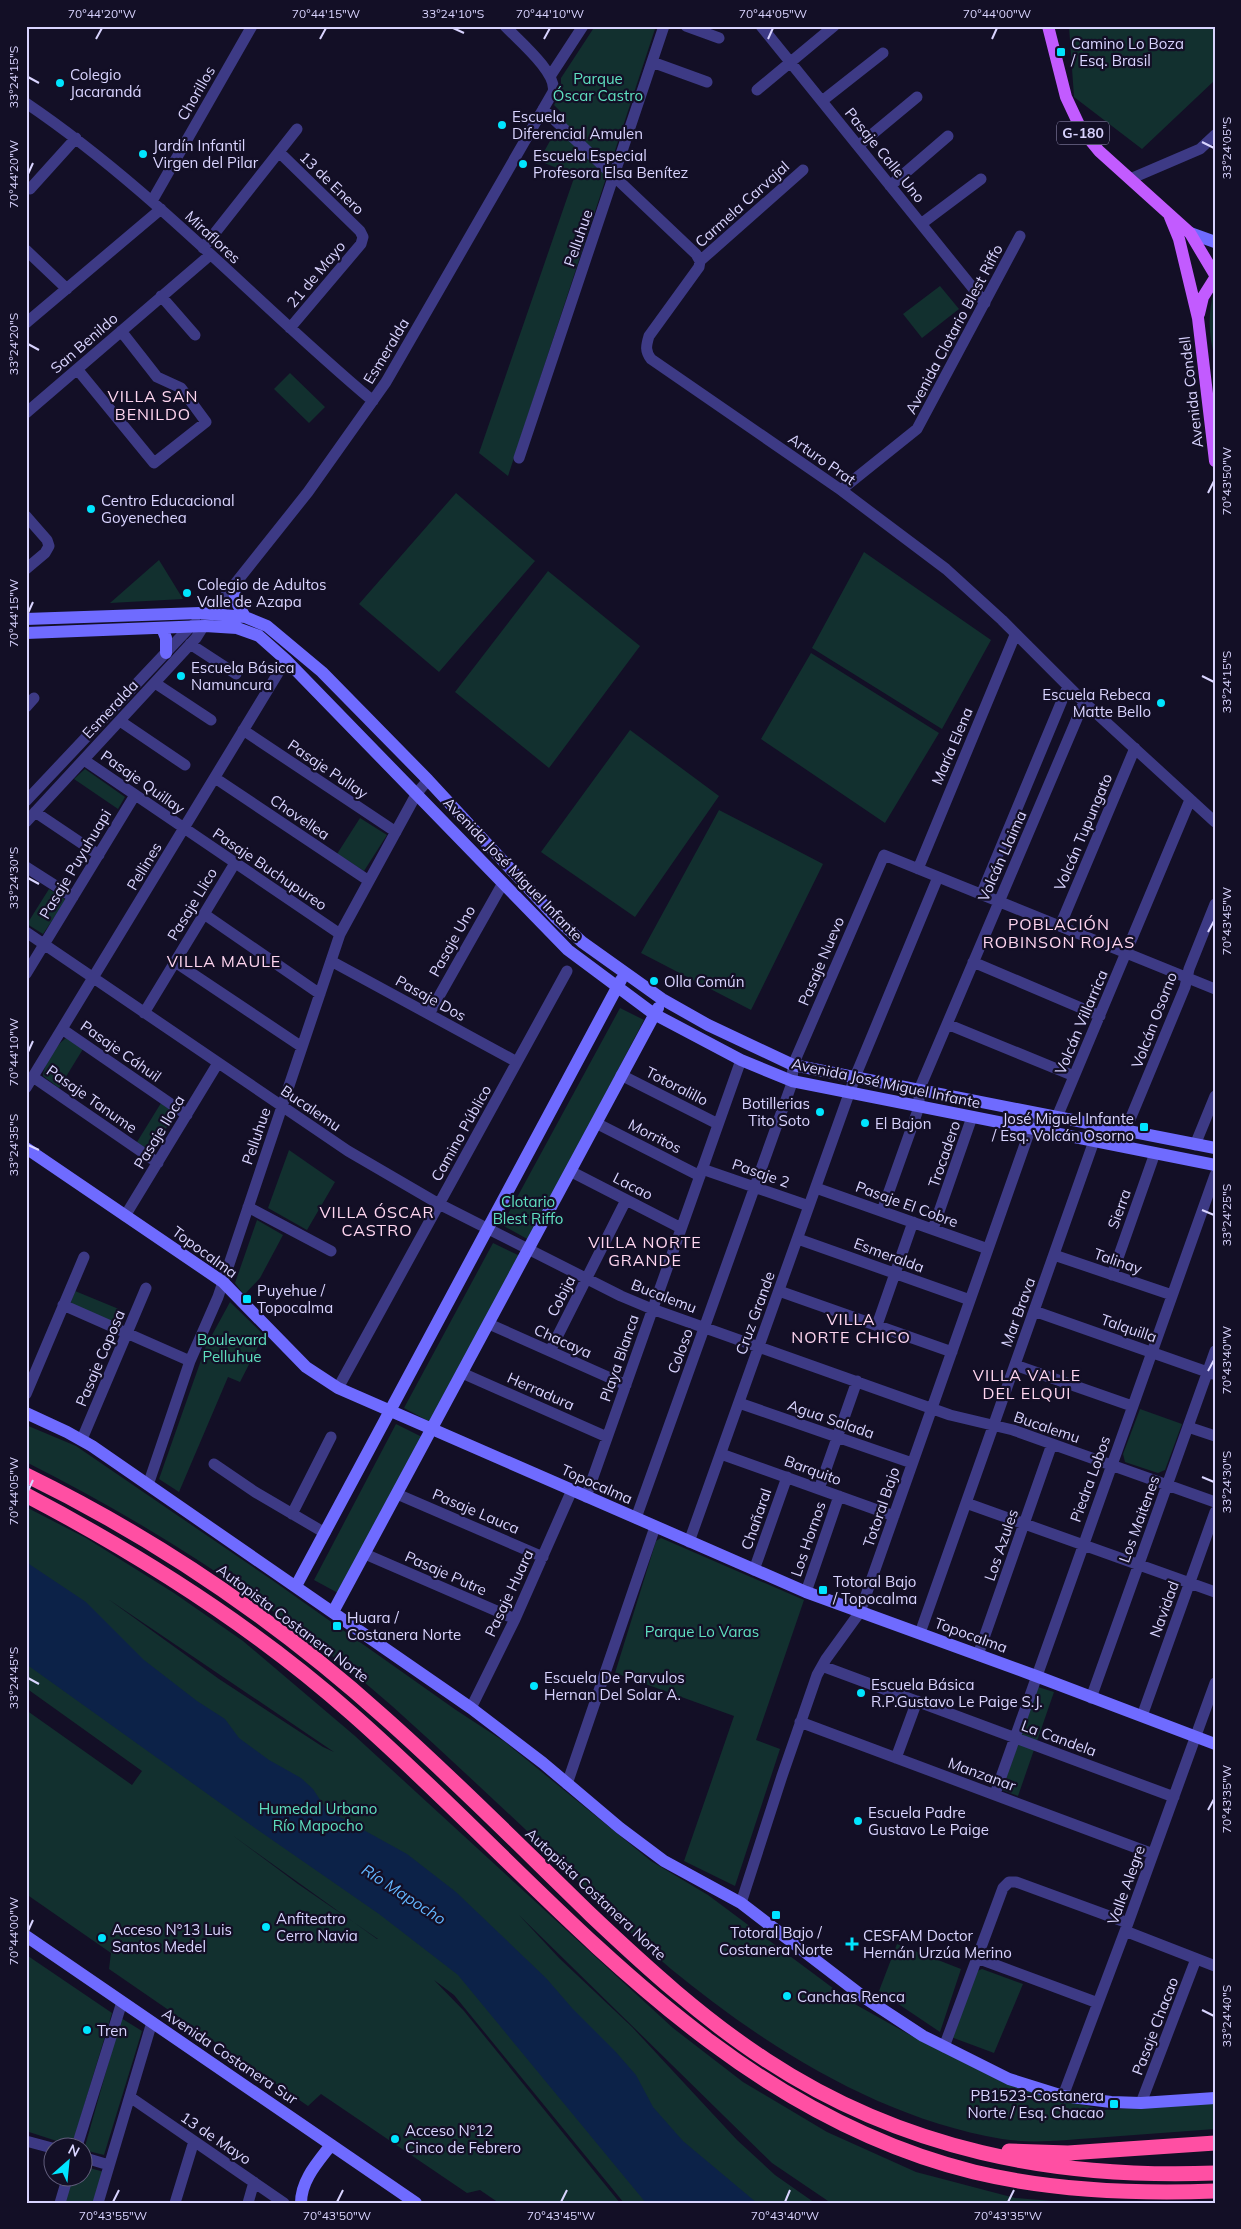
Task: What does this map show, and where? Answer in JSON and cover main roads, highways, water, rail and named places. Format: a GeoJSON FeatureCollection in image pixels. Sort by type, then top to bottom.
{"type":"FeatureCollection","features":[{"type":"Feature","properties":{"kind":"highway","name":"Autopista Costanera Norte"},"geometry":{"type":"LineString","coordinates":[[26,1475],[90,1508],[170,1554],[228,1593],[319,1661],[389,1721],[633,1954],[685,2000],[746,2046],[790,2075],[841,2103],[885,2123],[952,2146],[998,2158],[1077,2170],[1124,2173],[1215,2172]]}},
{"type":"Feature","properties":{"kind":"highway"},"geometry":{"type":"LineString","coordinates":[[26,1495],[96,1532],[177,1582],[238,1623],[305,1674],[398,1755],[632,1978],[702,2037],[770,2085],[814,2110],[867,2135],[917,2155],[963,2169],[1048,2186],[1131,2192],[1215,2191]]}},
{"type":"Feature","properties":{"kind":"highway"},"geometry":{"type":"LineString","coordinates":[[952,2146],[1056,2154],[1215,2143]]}},
{"type":"Feature","properties":{"kind":"highway"},"geometry":{"type":"LineString","coordinates":[[1178,2192],[1215,2196]]}},
{"type":"Feature","properties":{"kind":"main road","name":"G-180"},"geometry":{"type":"LineString","coordinates":[[1048,26],[1066,97],[1075,119],[1092,144],[1190,233],[1215,277]]}},
{"type":"Feature","properties":{"kind":"main road","name":"G-180"},"geometry":{"type":"LineString","coordinates":[[1166,210],[1175,227],[1198,318]]}},
{"type":"Feature","properties":{"kind":"main road"},"geometry":{"type":"LineString","coordinates":[[1198,318],[1203,297],[1215,277]]}},
{"type":"Feature","properties":{"kind":"main road","name":"Avenida Condell"},"geometry":{"type":"LineString","coordinates":[[1198,318],[1210,374],[1215,461]]}},
{"type":"Feature","properties":{"kind":"water","name":"Río Mapocho"},"geometry":{"type":"Polygon","coordinates":[[[26,1562],[86,1602],[144,1660],[197,1701],[225,1719],[239,1738],[269,1760],[301,1778],[313,1789],[322,1803],[331,1812],[407,1854],[456,1892],[546,1978],[572,2008],[615,2051],[636,2075],[653,2107],[683,2141],[757,2203],[646,2203],[458,1975],[379,1914],[26,1664],[26,1562]]]}},
{"type":"Feature","properties":{"kind":"place","name":"Camino Lo Boza / Esq. Brasil"},"geometry":{"type":"Point","coordinates":[1061,52]}},
{"type":"Feature","properties":{"kind":"place","name":"Colegio Jacarandá"},"geometry":{"type":"Point","coordinates":[60,83]}},
{"type":"Feature","properties":{"kind":"place","name":"Escuela Diferencial Amulen"},"geometry":{"type":"Point","coordinates":[502,125]}},
{"type":"Feature","properties":{"kind":"place","name":"Jardín Infantil Virgen del Pilar"},"geometry":{"type":"Point","coordinates":[143,154]}},
{"type":"Feature","properties":{"kind":"place","name":"Escuela Especial Profesora Elsa Benítez"},"geometry":{"type":"Point","coordinates":[523,164]}},
{"type":"Feature","properties":{"kind":"place","name":"Centro Educacional Goyenechea"},"geometry":{"type":"Point","coordinates":[91,509]}},
{"type":"Feature","properties":{"kind":"place","name":"Colegio de Adultos Valle de Azapa"},"geometry":{"type":"Point","coordinates":[187,593]}},
{"type":"Feature","properties":{"kind":"place","name":"Escuela Básica Namuncura"},"geometry":{"type":"Point","coordinates":[181,676]}},
{"type":"Feature","properties":{"kind":"place","name":"Escuela Rebeca Matte Bello"},"geometry":{"type":"Point","coordinates":[1161,703]}},
{"type":"Feature","properties":{"kind":"place","name":"Olla Común"},"geometry":{"type":"Point","coordinates":[654,981]}},
{"type":"Feature","properties":{"kind":"place","name":"Botillerias Tito Soto"},"geometry":{"type":"Point","coordinates":[820,1112]}},
{"type":"Feature","properties":{"kind":"place","name":"El Bajon"},"geometry":{"type":"Point","coordinates":[865,1123]}},
{"type":"Feature","properties":{"kind":"place","name":"José Miguel Infante / Esq. Volcán Osorno"},"geometry":{"type":"Point","coordinates":[1144,1127]}},
{"type":"Feature","properties":{"kind":"place","name":"Puyehue / Topocalma"},"geometry":{"type":"Point","coordinates":[247,1299]}},
{"type":"Feature","properties":{"kind":"place","name":"Totoral Bajo / Topocalma"},"geometry":{"type":"Point","coordinates":[823,1590]}},
{"type":"Feature","properties":{"kind":"place","name":"Huara / Costanera Norte"},"geometry":{"type":"Point","coordinates":[337,1626]}},
{"type":"Feature","properties":{"kind":"place","name":"Escuela De Parvulos Hernan Del Solar A."},"geometry":{"type":"Point","coordinates":[534,1686]}},
{"type":"Feature","properties":{"kind":"place","name":"Escuela Básica R.P.Gustavo Le Paige S.J."},"geometry":{"type":"Point","coordinates":[861,1693]}},
{"type":"Feature","properties":{"kind":"place","name":"Escuela Padre Gustavo Le Paige"},"geometry":{"type":"Point","coordinates":[858,1821]}},
{"type":"Feature","properties":{"kind":"place","name":"Totoral Bajo / Costanera Norte"},"geometry":{"type":"Point","coordinates":[776,1915]}},
{"type":"Feature","properties":{"kind":"place","name":"Anfiteatro Cerro Navia"},"geometry":{"type":"Point","coordinates":[266,1927]}},
{"type":"Feature","properties":{"kind":"place","name":"Acceso N°13 Luis Santos Medel"},"geometry":{"type":"Point","coordinates":[102,1938]}},
{"type":"Feature","properties":{"kind":"place","name":"CESFAM Doctor Hernán Urzúa Merino"},"geometry":{"type":"Point","coordinates":[852,1944]}},
{"type":"Feature","properties":{"kind":"place","name":"Canchas Renca"},"geometry":{"type":"Point","coordinates":[787,1996]}},
{"type":"Feature","properties":{"kind":"place","name":"Tren"},"geometry":{"type":"Point","coordinates":[87,2030]}},
{"type":"Feature","properties":{"kind":"place","name":"PB1523-Costanera Norte / Esq. Chacao"},"geometry":{"type":"Point","coordinates":[1114,2104]}},
{"type":"Feature","properties":{"kind":"place","name":"Acceso N°12 Cinco de Febrero"},"geometry":{"type":"Point","coordinates":[395,2139]}},
{"type":"Feature","properties":{"kind":"district","name":"VILLA SAN BENILDO"},"geometry":{"type":"Point","coordinates":[153,405]}},
{"type":"Feature","properties":{"kind":"district","name":"POBLACIÓN ROBINSON ROJAS"},"geometry":{"type":"Point","coordinates":[1059,933]}},
{"type":"Feature","properties":{"kind":"district","name":"VILLA MAULE"},"geometry":{"type":"Point","coordinates":[224,961]}},
{"type":"Feature","properties":{"kind":"district","name":"VILLA ÓSCAR CASTRO"},"geometry":{"type":"Point","coordinates":[377,1221]}},
{"type":"Feature","properties":{"kind":"district","name":"VILLA NORTE GRANDE"},"geometry":{"type":"Point","coordinates":[645,1251]}},
{"type":"Feature","properties":{"kind":"district","name":"VILLA NORTE CHICO"},"geometry":{"type":"Point","coordinates":[851,1328]}},
{"type":"Feature","properties":{"kind":"district","name":"VILLA VALLE DEL ELQUI"},"geometry":{"type":"Point","coordinates":[1027,1384]}},
{"type":"Feature","properties":{"kind":"park label","name":"Parque Óscar Castro"},"geometry":{"type":"Point","coordinates":[598,86]}},
{"type":"Feature","properties":{"kind":"park label","name":"Clotario Blest Riffo"},"geometry":{"type":"Point","coordinates":[528,1210]}},
{"type":"Feature","properties":{"kind":"park label","name":"Boulevard Pelluhue"},"geometry":{"type":"Point","coordinates":[232,1348]}},
{"type":"Feature","properties":{"kind":"park label","name":"Parque Lo Varas"},"geometry":{"type":"Point","coordinates":[702,1631]}},
{"type":"Feature","properties":{"kind":"park label","name":"Humedal Urbano Río Mapocho"},"geometry":{"type":"Point","coordinates":[318,1816]}}]}
